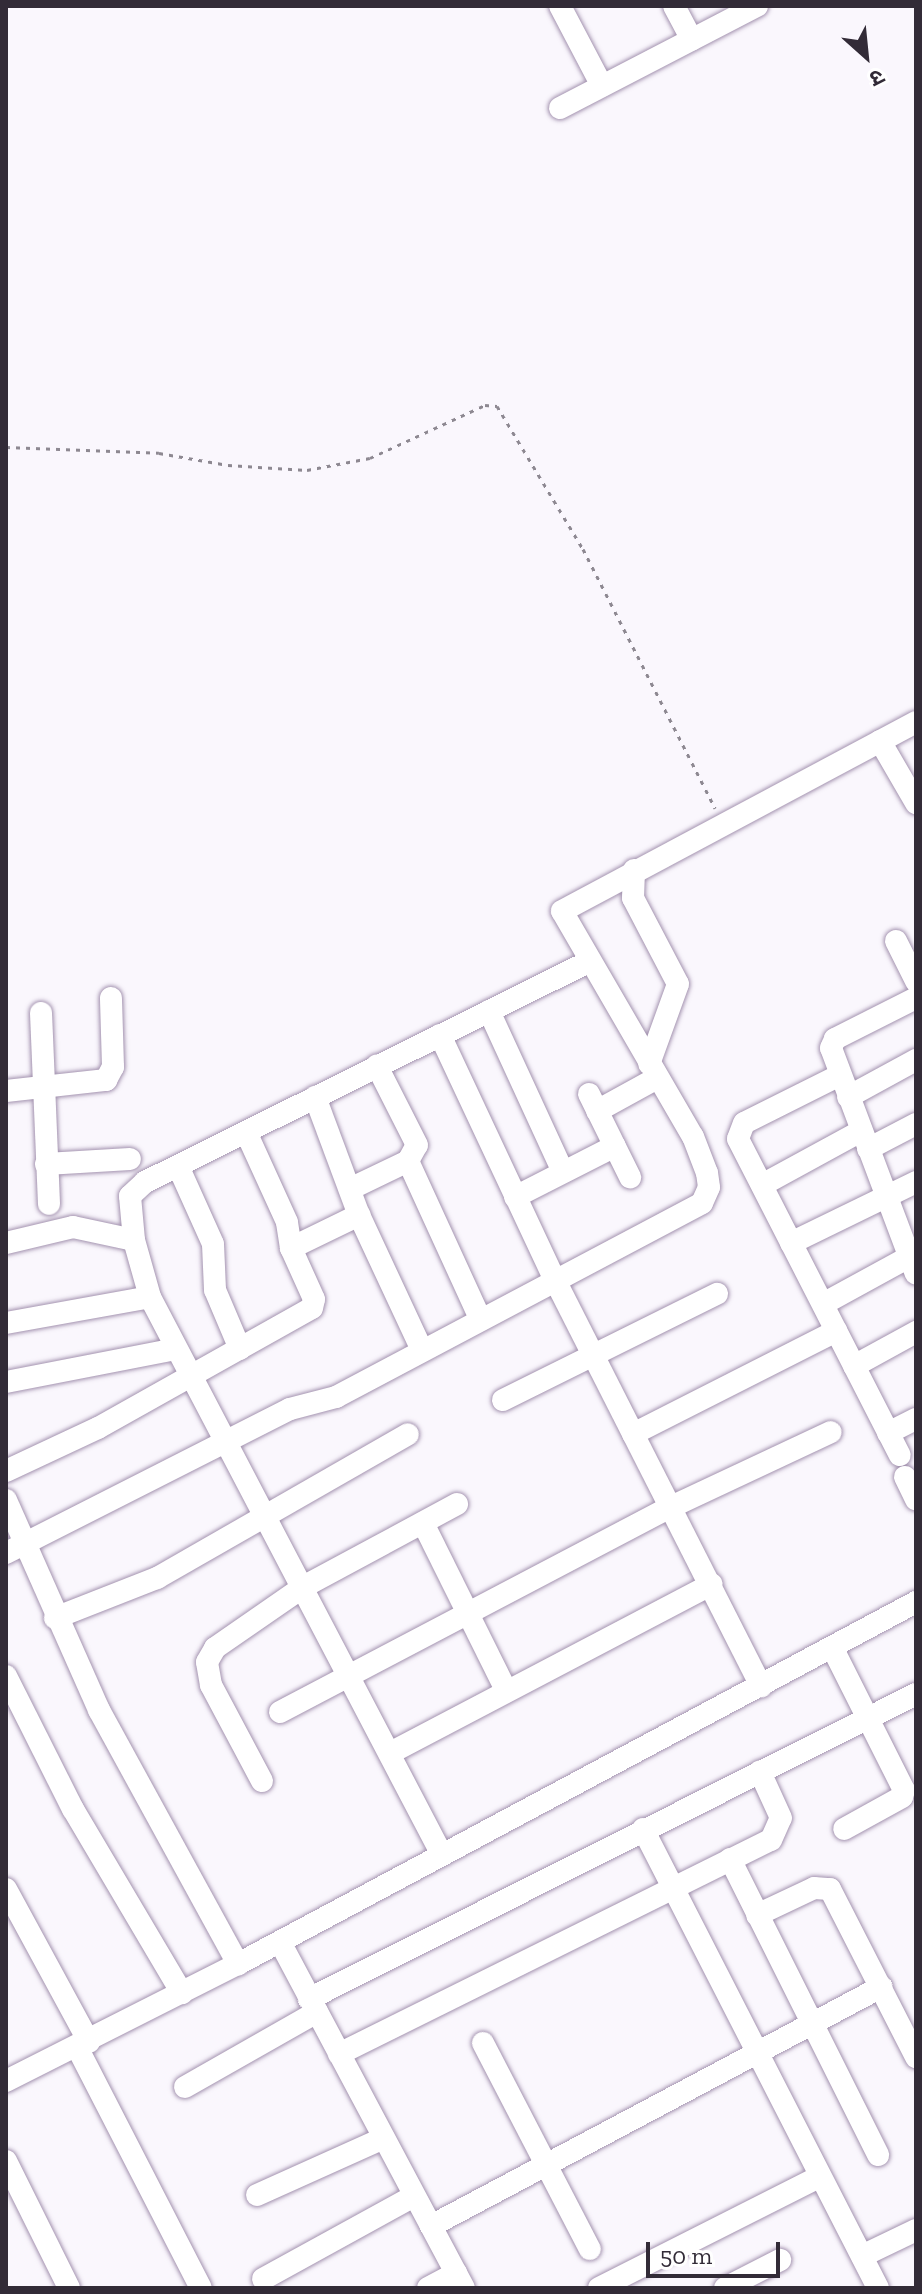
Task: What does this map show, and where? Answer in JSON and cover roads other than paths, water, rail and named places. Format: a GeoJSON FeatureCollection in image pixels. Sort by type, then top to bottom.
{"type":"FeatureCollection","features":[{"type":"Feature","properties":{"kind":"street"},"geometry":{"type":"LineString","coordinates":[[560,6],[602,86]]}},
{"type":"Feature","properties":{"kind":"street"},"geometry":{"type":"LineString","coordinates":[[674,6],[692,40]]}},
{"type":"Feature","properties":{"kind":"street"},"geometry":{"type":"LineString","coordinates":[[560,108],[757,6]]}},
{"type":"Feature","properties":{"kind":"street"},"geometry":{"type":"LineString","coordinates":[[14,1549],[227,1444],[290,1409],[336,1397],[554,1278],[693,1210],[708,1194],[702,1157],[588,962],[562,911],[916,722]]}},
{"type":"Feature","properties":{"kind":"street"},"geometry":{"type":"LineString","coordinates":[[880,741],[916,803]]}},
{"type":"Feature","properties":{"kind":"street"},"geometry":{"type":"LineString","coordinates":[[630,1177],[593,1102],[653,1071],[678,984],[633,898],[634,870]]}},
{"type":"Feature","properties":{"kind":"street"},"geometry":{"type":"LineString","coordinates":[[896,941],[916,981]]}},
{"type":"Feature","properties":{"kind":"street"},"geometry":{"type":"LineString","coordinates":[[441,1853],[392,1752],[190,1378],[150,1297],[134,1240],[130,1196],[178,1166],[588,962]]}},
{"type":"Feature","properties":{"kind":"street"},"geometry":{"type":"LineString","coordinates":[[6,1091],[96,1083],[111,1074],[111,998]]}},
{"type":"Feature","properties":{"kind":"street"},"geometry":{"type":"LineString","coordinates":[[823,1304],[914,1261],[831,1048],[835,1039],[916,998]]}},
{"type":"Feature","properties":{"kind":"street"},"geometry":{"type":"LineString","coordinates":[[489,1011],[563,1172]]}},
{"type":"Feature","properties":{"kind":"street"},"geometry":{"type":"LineString","coordinates":[[41,1013],[41,1088],[49,1204]]}},
{"type":"Feature","properties":{"kind":"street"},"geometry":{"type":"LineString","coordinates":[[440,1035],[554,1278],[673,1506],[761,1686]]}},
{"type":"Feature","properties":{"kind":"street"},"geometry":{"type":"LineString","coordinates":[[848,1097],[916,1060]]}},
{"type":"Feature","properties":{"kind":"street"},"geometry":{"type":"LineString","coordinates":[[352,1188],[408,1161],[417,1145],[377,1066]]}},
{"type":"Feature","properties":{"kind":"street"},"geometry":{"type":"LineString","coordinates":[[840,1075],[739,1127],[738,1139],[900,1455]]}},
{"type":"Feature","properties":{"kind":"street"},"geometry":{"type":"LineString","coordinates":[[315,1097],[352,1188],[359,1215],[422,1350]]}},
{"type":"Feature","properties":{"kind":"street"},"geometry":{"type":"LineString","coordinates":[[762,1185],[865,1140],[916,1124]]}},
{"type":"Feature","properties":{"kind":"street"},"geometry":{"type":"LineString","coordinates":[[6,1471],[190,1378],[314,1304],[291,1248],[287,1222],[246,1132]]}},
{"type":"Feature","properties":{"kind":"street"},"geometry":{"type":"LineString","coordinates":[[515,1197],[615,1146]]}},
{"type":"Feature","properties":{"kind":"street"},"geometry":{"type":"LineString","coordinates":[[46,1164],[130,1159]]}},
{"type":"Feature","properties":{"kind":"street"},"geometry":{"type":"LineString","coordinates":[[408,1161],[480,1318]]}},
{"type":"Feature","properties":{"kind":"street"},"geometry":{"type":"LineString","coordinates":[[178,1166],[213,1244],[215,1290],[240,1349]]}},
{"type":"Feature","properties":{"kind":"street"},"geometry":{"type":"LineString","coordinates":[[791,1243],[916,1182]]}},
{"type":"Feature","properties":{"kind":"street"},"geometry":{"type":"LineString","coordinates":[[291,1248],[359,1215]]}},
{"type":"Feature","properties":{"kind":"street"},"geometry":{"type":"LineString","coordinates":[[6,1243],[73,1227],[134,1240]]}},
{"type":"Feature","properties":{"kind":"street"},"geometry":{"type":"LineString","coordinates":[[503,1400],[717,1294]]}},
{"type":"Feature","properties":{"kind":"street"},"geometry":{"type":"LineString","coordinates":[[6,1323],[150,1297]]}},
{"type":"Feature","properties":{"kind":"street"},"geometry":{"type":"LineString","coordinates":[[633,1434],[836,1331]]}},
{"type":"Feature","properties":{"kind":"street"},"geometry":{"type":"LineString","coordinates":[[854,1366],[916,1332]]}},
{"type":"Feature","properties":{"kind":"street"},"geometry":{"type":"LineString","coordinates":[[6,1382],[176,1349]]}},
{"type":"Feature","properties":{"kind":"street"},"geometry":{"type":"LineString","coordinates":[[888,1433],[916,1419]]}},
{"type":"Feature","properties":{"kind":"street"},"geometry":{"type":"LineString","coordinates":[[280,1712],[673,1506],[831,1432]]}},
{"type":"Feature","properties":{"kind":"street"},"geometry":{"type":"LineString","coordinates":[[55,1618],[157,1578],[408,1434]]}},
{"type":"Feature","properties":{"kind":"street"},"geometry":{"type":"LineString","coordinates":[[905,1477],[916,1500]]}},
{"type":"Feature","properties":{"kind":"street"},"geometry":{"type":"LineString","coordinates":[[6,1500],[14,1549],[55,1618],[99,1710],[238,1964]]}},
{"type":"Feature","properties":{"kind":"street"},"geometry":{"type":"LineString","coordinates":[[262,1781],[211,1685],[207,1662],[224,1639],[303,1587],[457,1504]]}},
{"type":"Feature","properties":{"kind":"street"},"geometry":{"type":"LineString","coordinates":[[423,1523],[506,1690]]}},
{"type":"Feature","properties":{"kind":"street"},"geometry":{"type":"LineString","coordinates":[[392,1752],[712,1584]]}},
{"type":"Feature","properties":{"kind":"street"},"geometry":{"type":"LineString","coordinates":[[6,2081],[280,1942],[441,1853],[916,1602]]}},
{"type":"Feature","properties":{"kind":"street"},"geometry":{"type":"LineString","coordinates":[[832,1647],[904,1794],[844,1829]]}},
{"type":"Feature","properties":{"kind":"street"},"geometry":{"type":"LineString","coordinates":[[6,1676],[73,1809],[182,1993]]}},
{"type":"Feature","properties":{"kind":"street"},"geometry":{"type":"LineString","coordinates":[[185,2087],[313,2006],[643,1829],[916,1694]]}},
{"type":"Feature","properties":{"kind":"street"},"geometry":{"type":"LineString","coordinates":[[339,2054],[771,1840],[781,1824],[760,1772]]}},
{"type":"Feature","properties":{"kind":"street"},"geometry":{"type":"LineString","coordinates":[[643,1829],[753,2052],[878,2288]]}},
{"type":"Feature","properties":{"kind":"street"},"geometry":{"type":"LineString","coordinates":[[730,1859],[878,2155]]}},
{"type":"Feature","properties":{"kind":"street"},"geometry":{"type":"LineString","coordinates":[[757,1915],[826,1887],[916,2057]]}},
{"type":"Feature","properties":{"kind":"street"},"geometry":{"type":"LineString","coordinates":[[6,1889],[201,2288]]}},
{"type":"Feature","properties":{"kind":"street"},"geometry":{"type":"LineString","coordinates":[[280,1942],[460,2281],[428,2288]]}},
{"type":"Feature","properties":{"kind":"street"},"geometry":{"type":"LineString","coordinates":[[431,2226],[544,2162],[881,1987]]}},
{"type":"Feature","properties":{"kind":"street"},"geometry":{"type":"LineString","coordinates":[[483,2043],[590,2249]]}},
{"type":"Feature","properties":{"kind":"street"},"geometry":{"type":"LineString","coordinates":[[257,2195],[384,2138]]}},
{"type":"Feature","properties":{"kind":"street"},"geometry":{"type":"LineString","coordinates":[[6,2161],[69,2288]]}},
{"type":"Feature","properties":{"kind":"street"},"geometry":{"type":"LineString","coordinates":[[599,2288],[819,2177]]}},
{"type":"Feature","properties":{"kind":"street"},"geometry":{"type":"LineString","coordinates":[[263,2279],[414,2196]]}},
{"type":"Feature","properties":{"kind":"street"},"geometry":{"type":"LineString","coordinates":[[862,2256],[916,2230]]}},
{"type":"Feature","properties":{"kind":"street"},"geometry":{"type":"LineString","coordinates":[[725,2288],[780,2260]]}}]}
